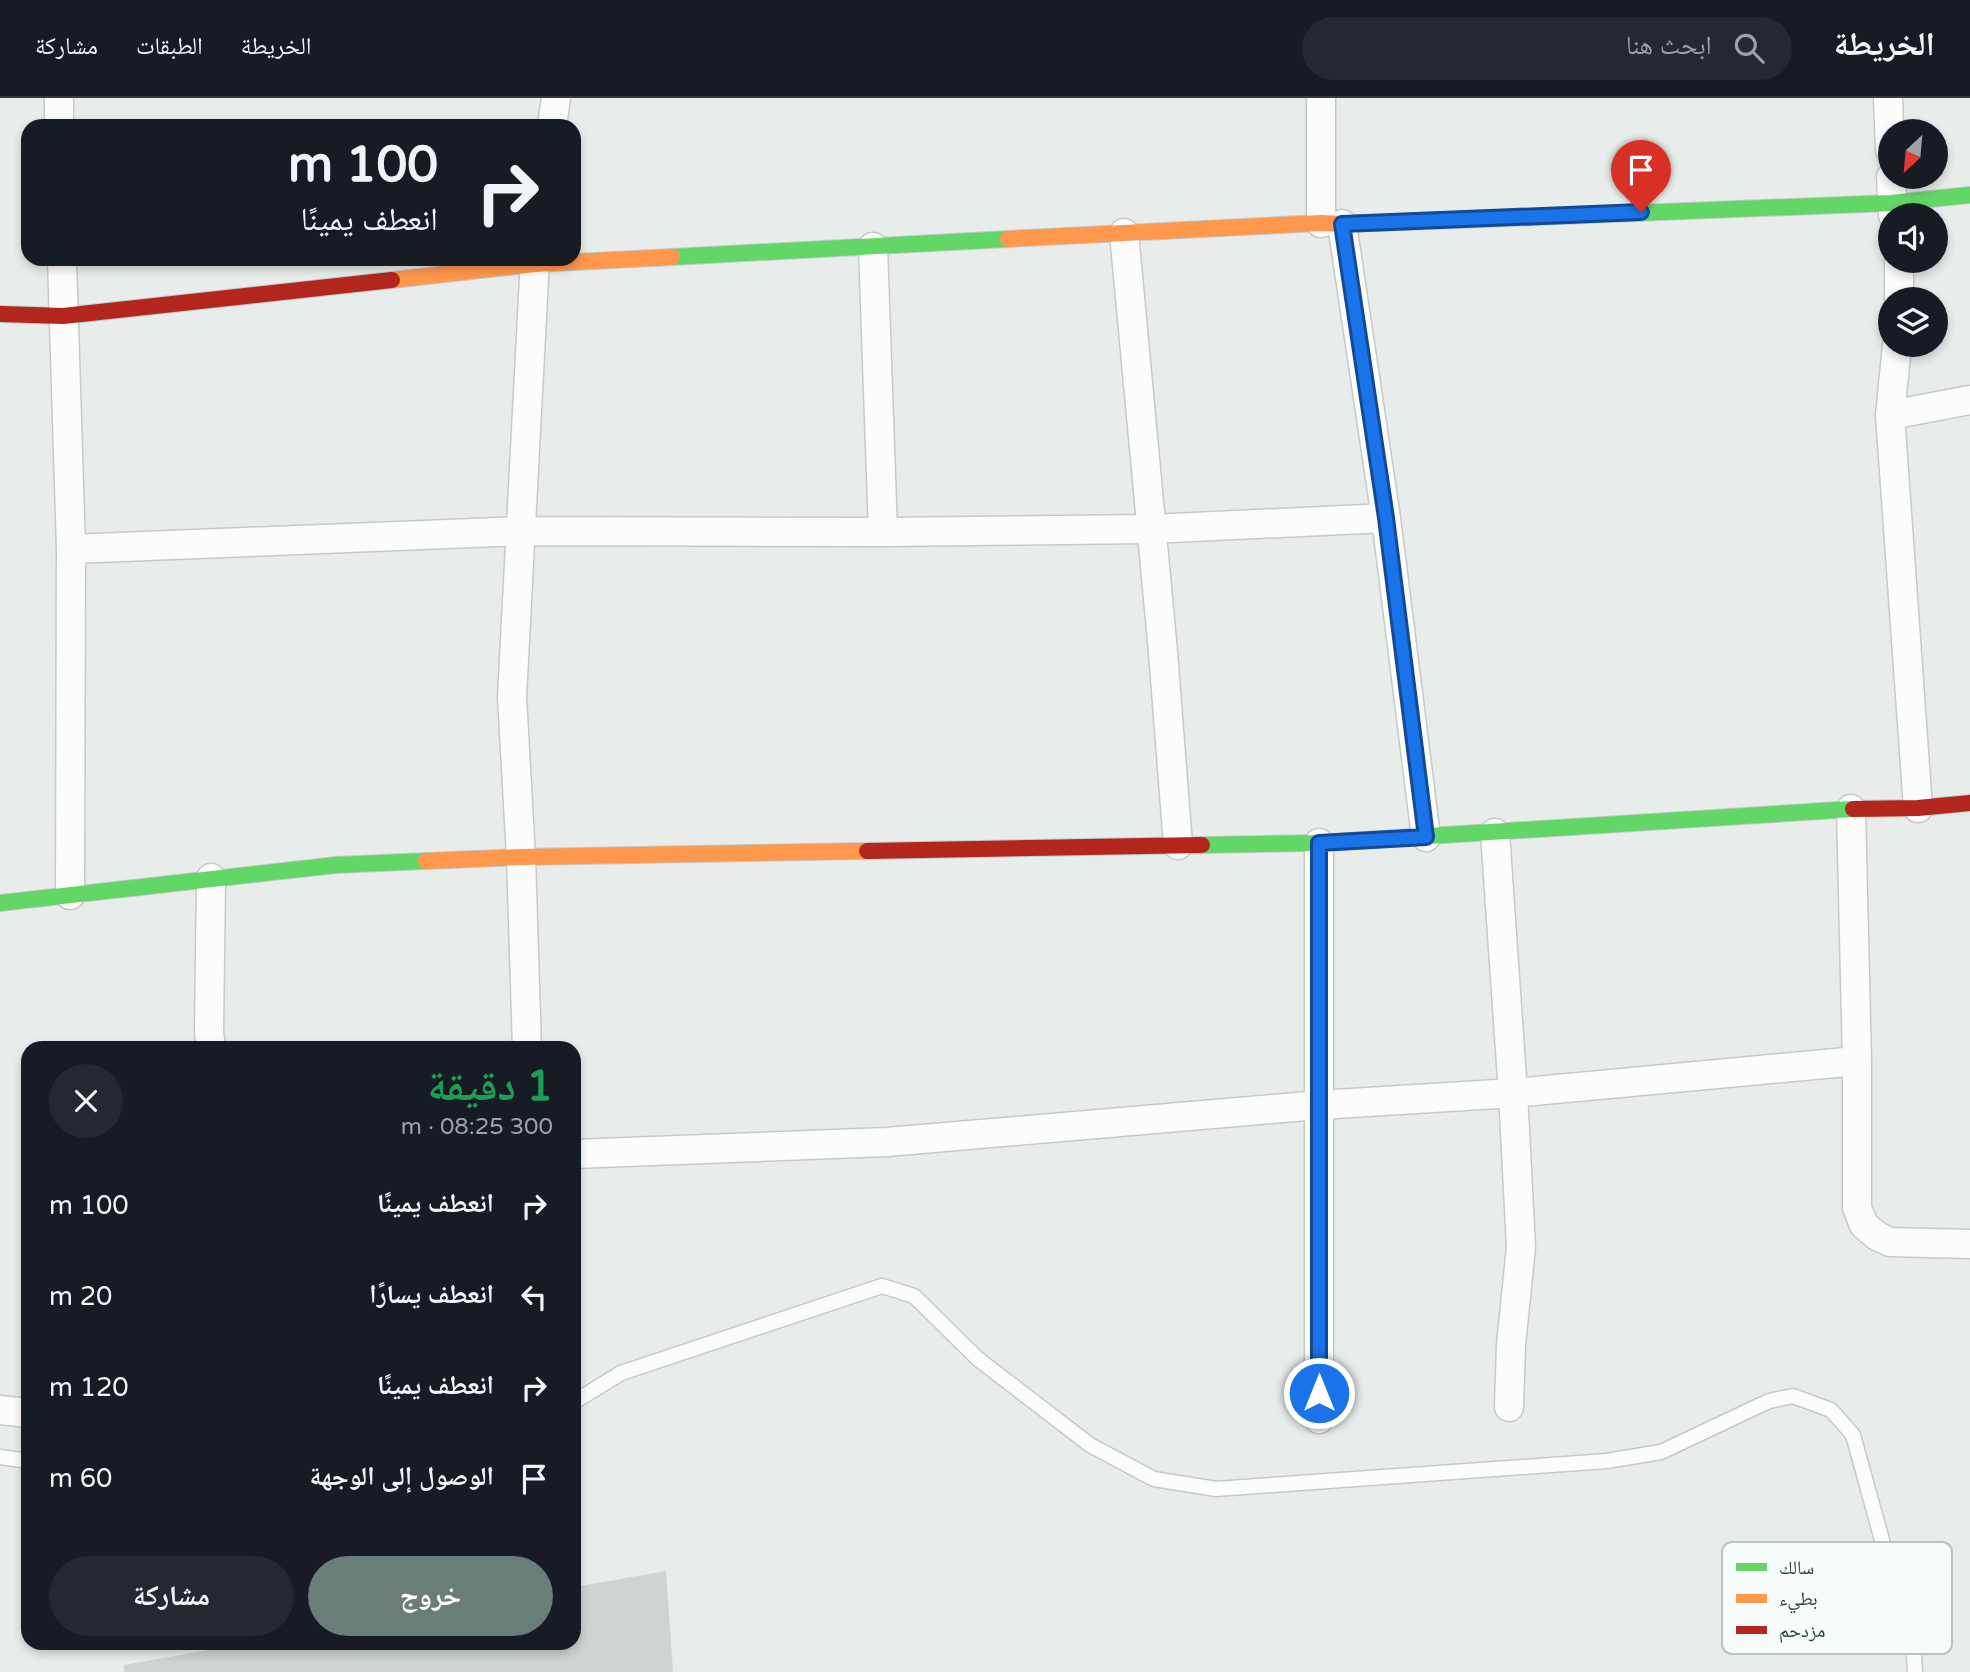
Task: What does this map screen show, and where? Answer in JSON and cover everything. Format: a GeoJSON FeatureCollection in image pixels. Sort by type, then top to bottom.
{"type":"FeatureCollection","features":[{"type":"Feature","properties":{"kind":"street"},"geometry":{"type":"LineString","coordinates":[[59,98],[59,119]]}},
{"type":"Feature","properties":{"kind":"street"},"geometry":{"type":"LineString","coordinates":[[553,119],[556,98]]}},
{"type":"Feature","properties":{"kind":"street"},"geometry":{"type":"LineString","coordinates":[[1321,98],[1332,223],[1386,518],[1426,837]]}},
{"type":"Feature","properties":{"kind":"street"},"geometry":{"type":"LineString","coordinates":[[1888,98],[1889,119]]}},
{"type":"Feature","properties":{"kind":"street"},"geometry":{"type":"LineString","coordinates":[[581,260],[1970,195]]}},
{"type":"Feature","properties":{"kind":"street"},"geometry":{"type":"LineString","coordinates":[[1124,233],[1178,845]]}},
{"type":"Feature","properties":{"kind":"street"},"geometry":{"type":"LineString","coordinates":[[873,247],[883,532]]}},
{"type":"Feature","properties":{"kind":"street"},"geometry":{"type":"LineString","coordinates":[[62,266],[71,550],[70,895]]}},
{"type":"Feature","properties":{"kind":"street"},"geometry":{"type":"LineString","coordinates":[[0,314],[63,316],[500,266]]}},
{"type":"Feature","properties":{"kind":"street"},"geometry":{"type":"LineString","coordinates":[[527,1041],[521,857],[512,697],[535,266]]}},
{"type":"Feature","properties":{"kind":"street"},"geometry":{"type":"LineString","coordinates":[[1896,357],[1890,415],[1918,808]]}},
{"type":"Feature","properties":{"kind":"street"},"geometry":{"type":"LineString","coordinates":[[1890,415],[1970,400]]}},
{"type":"Feature","properties":{"kind":"street"},"geometry":{"type":"LineString","coordinates":[[71,550],[522,531],[883,532],[1151,529],[1386,518]]}},
{"type":"Feature","properties":{"kind":"street"},"geometry":{"type":"LineString","coordinates":[[0,903],[336,865],[521,857],[1319,843],[1851,808],[1918,808],[1970,803]]}},
{"type":"Feature","properties":{"kind":"street"},"geometry":{"type":"LineString","coordinates":[[1851,808],[1857,1061],[1857,1208],[1864,1225],[1890,1242],[1970,1244]]}},
{"type":"Feature","properties":{"kind":"street"},"geometry":{"type":"LineString","coordinates":[[1495,833],[1521,1247],[1511,1345],[1509,1407]]}},
{"type":"Feature","properties":{"kind":"street"},"geometry":{"type":"LineString","coordinates":[[1319,843],[1319,1419]]}},
{"type":"Feature","properties":{"kind":"street"},"geometry":{"type":"LineString","coordinates":[[210,1041],[211,878]]}},
{"type":"Feature","properties":{"kind":"street"},"geometry":{"type":"LineString","coordinates":[[581,1154],[887,1142],[1319,1105],[1513,1093],[1857,1061]]}},
{"type":"Feature","properties":{"kind":"street"},"geometry":{"type":"LineString","coordinates":[[0,1410],[21,1412]]}},
{"type":"Feature","properties":{"kind":"lane"},"geometry":{"type":"LineString","coordinates":[[581,1398],[621,1373],[882,1286],[914,1296],[978,1359],[1090,1445],[1154,1479],[1216,1489],[1607,1461],[1661,1452],[1769,1401],[1793,1396],[1830,1410],[1853,1435],[1883,1542]]}},
{"type":"Feature","properties":{"kind":"lane"},"geometry":{"type":"LineString","coordinates":[[0,1457],[21,1460]]}},
{"type":"Feature","properties":{"kind":"lane"},"geometry":{"type":"LineString","coordinates":[[1913,1654],[1915,1672]]}},
{"type":"Feature","properties":{"kind":"building"},"geometry":{"type":"Polygon","coordinates":[[[666,1571],[673,1672],[124,1672],[124,1665],[209,1650],[581,1650],[581,1586],[666,1571]]]}},
{"type":"Feature","properties":{"kind":"traffic: fast"},"geometry":{"type":"LineString","coordinates":[[1509,218],[1891,203],[1970,195]]}},
{"type":"Feature","properties":{"kind":"traffic: fast"},"geometry":{"type":"LineString","coordinates":[[672,257],[1008,239]]}},
{"type":"Feature","properties":{"kind":"traffic: fast"},"geometry":{"type":"LineString","coordinates":[[1202,845],[1319,843],[1853,809]]}},
{"type":"Feature","properties":{"kind":"traffic: fast"},"geometry":{"type":"LineString","coordinates":[[0,903],[336,865],[426,861]]}},
{"type":"Feature","properties":{"kind":"traffic: slow"},"geometry":{"type":"LineString","coordinates":[[1008,239],[1321,223],[1509,218]]}},
{"type":"Feature","properties":{"kind":"traffic: slow"},"geometry":{"type":"LineString","coordinates":[[581,262],[672,257]]}},
{"type":"Feature","properties":{"kind":"traffic: slow"},"geometry":{"type":"LineString","coordinates":[[392,280],[517,266]]}},
{"type":"Feature","properties":{"kind":"traffic: slow"},"geometry":{"type":"LineString","coordinates":[[426,861],[867,851]]}},
{"type":"Feature","properties":{"kind":"traffic: jam"},"geometry":{"type":"LineString","coordinates":[[0,314],[63,316],[392,280]]}},
{"type":"Feature","properties":{"kind":"traffic: jam"},"geometry":{"type":"LineString","coordinates":[[1853,809],[1918,808],[1970,803]]}},
{"type":"Feature","properties":{"kind":"traffic: jam"},"geometry":{"type":"LineString","coordinates":[[867,851],[1202,845]]}},
{"type":"Feature","properties":{"kind":"route"},"geometry":{"type":"LineString","coordinates":[[1319,1393],[1319,843],[1426,837],[1386,518],[1342,224],[1641,212]]}}]}
